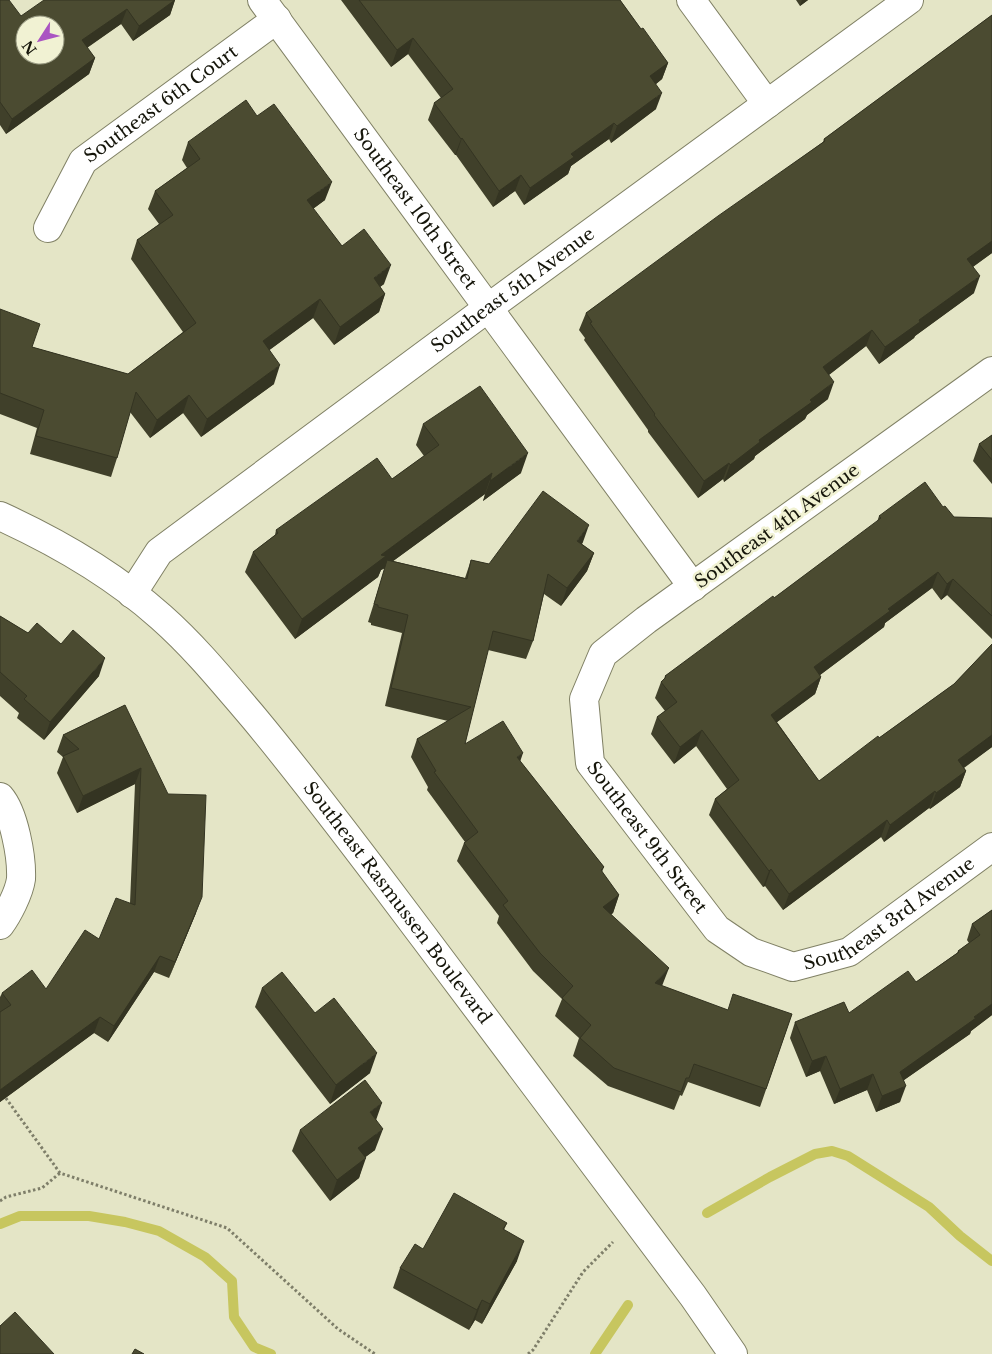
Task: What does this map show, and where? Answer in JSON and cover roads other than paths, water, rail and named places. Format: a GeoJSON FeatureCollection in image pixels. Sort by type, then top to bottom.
{"type":"FeatureCollection","features":[{"type":"Feature","properties":{"kind":"street"},"geometry":{"type":"LineString","coordinates":[[691,0],[767,104]]}},
{"type":"Feature","properties":{"kind":"street","name":"Southeast 5th Avenue"},"geometry":{"type":"LineString","coordinates":[[132,594],[159,552],[909,0]]}},
{"type":"Feature","properties":{"kind":"street","name":"Southeast 6th Court"},"geometry":{"type":"LineString","coordinates":[[48,228],[83,161],[269,10]]}},
{"type":"Feature","properties":{"kind":"street","name":"Southeast 10th Street"},"geometry":{"type":"LineString","coordinates":[[269,10],[693,587]]}},
{"type":"Feature","properties":{"kind":"street","name":"Southeast 4th Avenue"},"geometry":{"type":"LineString","coordinates":[[584,699],[603,654],[992,371]]}},
{"type":"Feature","properties":{"kind":"street","name":"Southeast Rasmussen Boulevard"},"geometry":{"type":"LineString","coordinates":[[0,516],[57,544],[132,594],[160,616],[190,644],[267,734],[342,828],[693,1296],[733,1354]]}},
{"type":"Feature","properties":{"kind":"street","name":"Southeast 9th Street"},"geometry":{"type":"LineString","coordinates":[[584,699],[590,764],[716,929],[751,952]]}},
{"type":"Feature","properties":{"kind":"street"},"geometry":{"type":"LineString","coordinates":[[0,797],[17,833],[21,880],[8,914],[0,925]]}},
{"type":"Feature","properties":{"kind":"street","name":"Southeast 3rd Avenue"},"geometry":{"type":"LineString","coordinates":[[751,952],[793,967],[849,952],[992,847]]}},
{"type":"Feature","properties":{"kind":"waterway"},"geometry":{"type":"LineString","coordinates":[[707,1213],[815,1154],[832,1151],[848,1156],[929,1207],[960,1236],[992,1261]]}},
{"type":"Feature","properties":{"kind":"waterway"},"geometry":{"type":"LineString","coordinates":[[0,1224],[20,1216],[89,1216],[125,1222],[159,1231],[205,1257],[232,1281],[234,1317],[254,1347],[271,1354]]}},
{"type":"Feature","properties":{"kind":"waterway"},"geometry":{"type":"LineString","coordinates":[[595,1354],[628,1305]]}}]}
